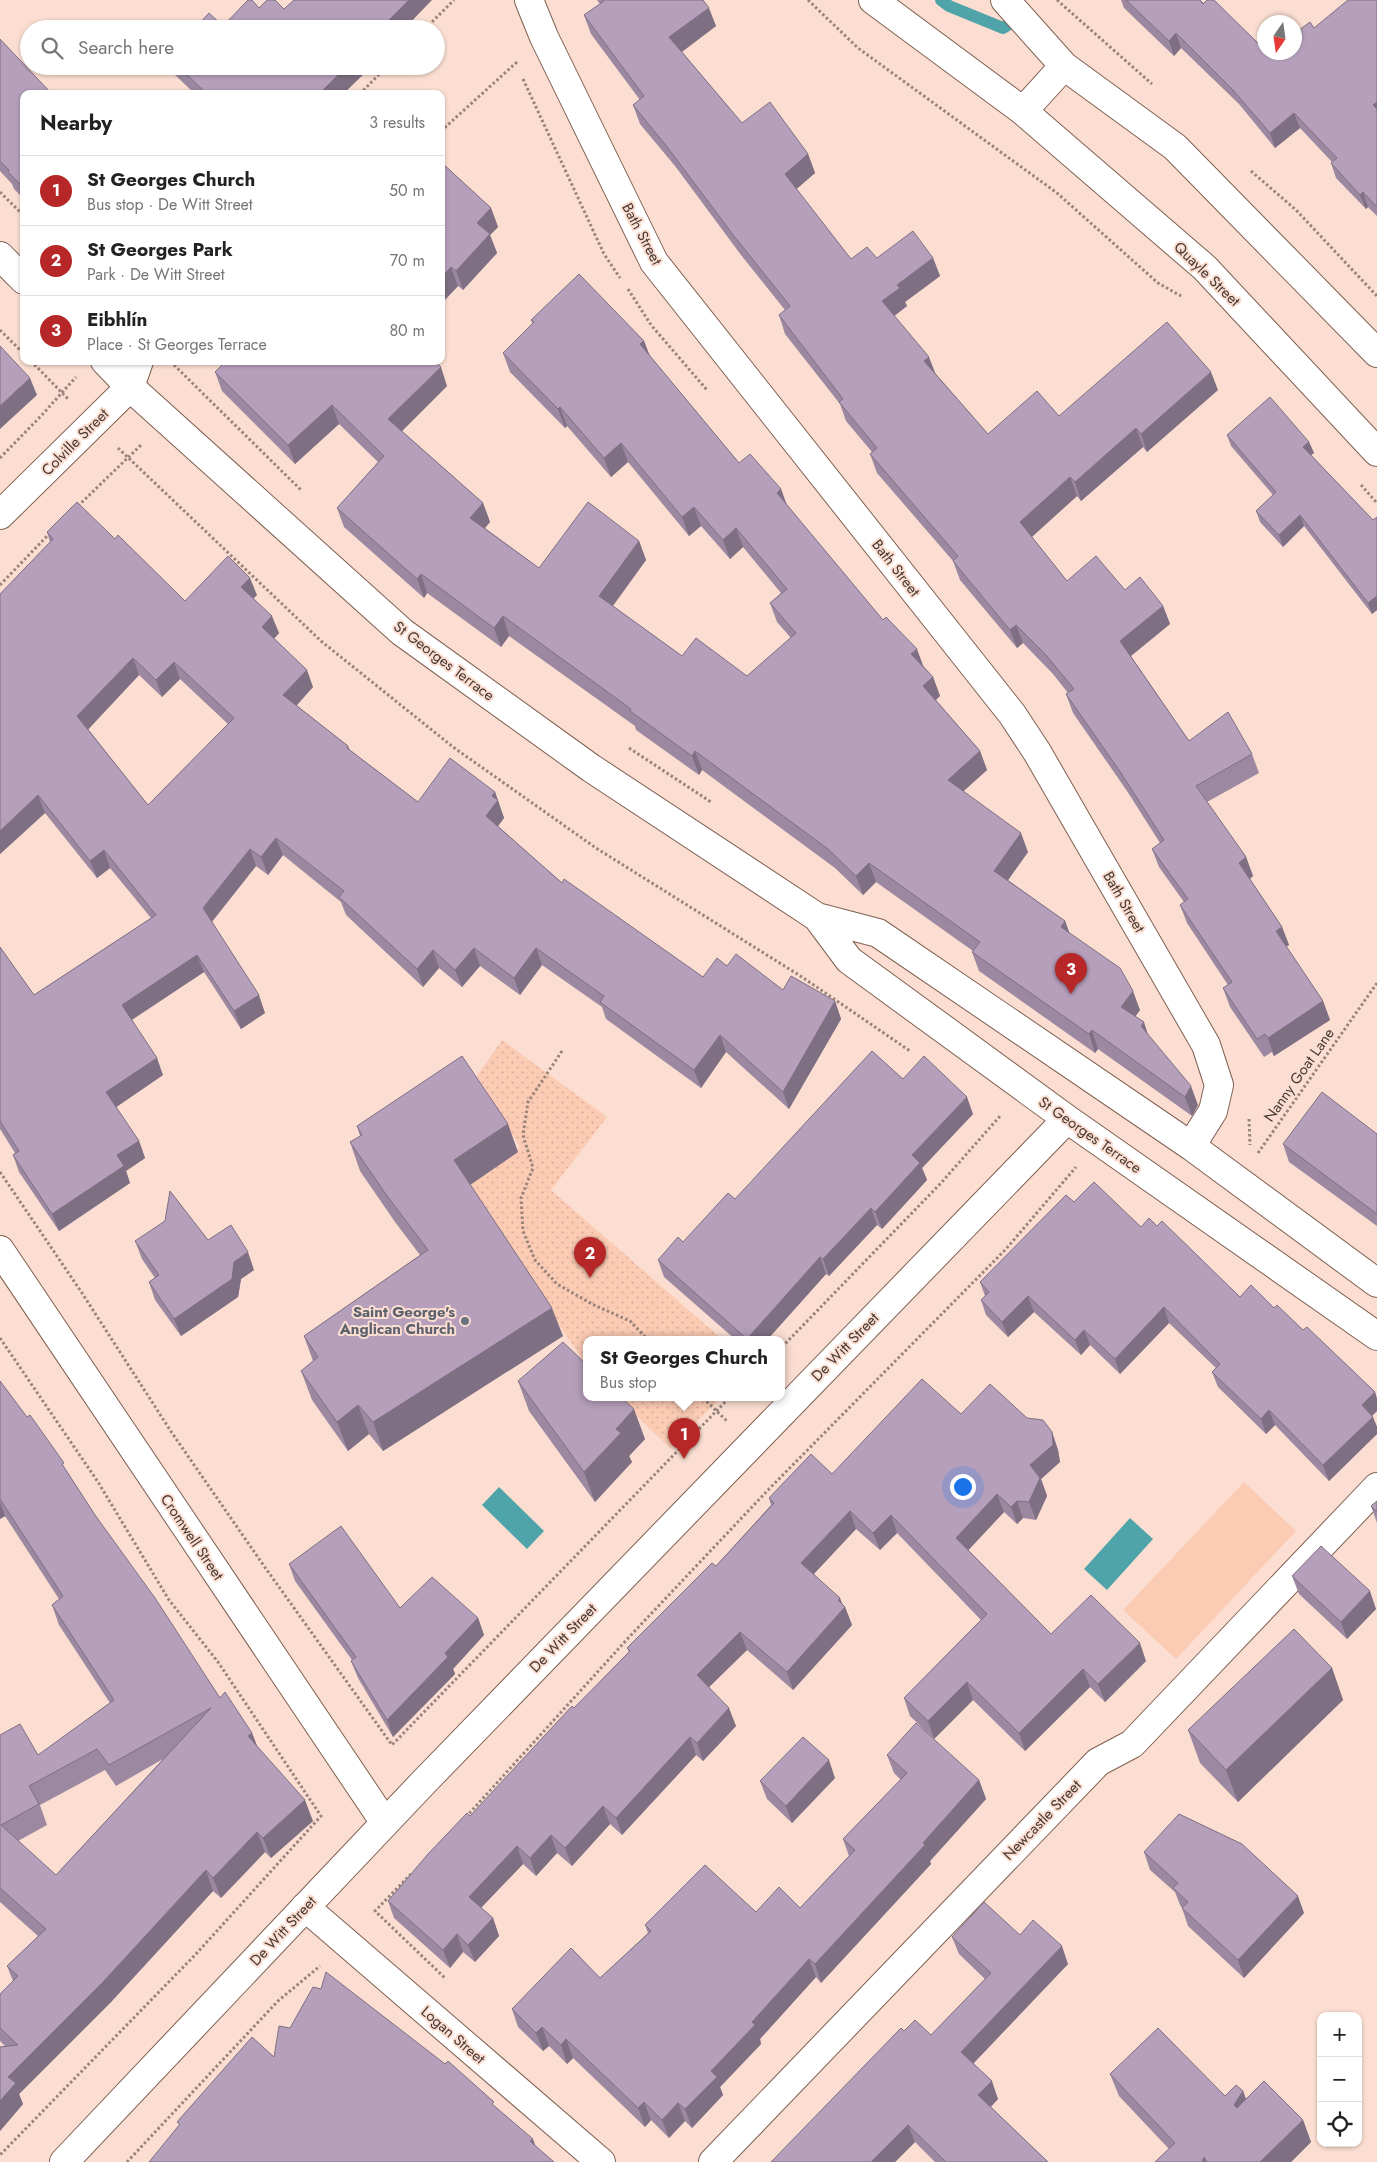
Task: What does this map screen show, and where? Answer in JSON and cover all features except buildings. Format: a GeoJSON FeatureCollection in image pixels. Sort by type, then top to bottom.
{"type":"FeatureCollection","features":[{"type":"Feature","properties":{"kind":"street","name":"Bath Street"},"geometry":{"type":"LineString","coordinates":[[529,0],[544,37],[654,262],[1012,714],[1037,752],[1206,1046],[1219,1085],[1213,1111],[1191,1146]]}},
{"type":"Feature","properties":{"kind":"street","name":"Quayle Street"},"geometry":{"type":"LineString","coordinates":[[874,0],[1023,111],[1205,268],[1377,452]]}},
{"type":"Feature","properties":{"kind":"street"},"geometry":{"type":"LineString","coordinates":[[1006,2],[1064,66],[1175,147],[1377,353]]}},
{"type":"Feature","properties":{"kind":"street"},"geometry":{"type":"LineString","coordinates":[[1023,111],[1064,66]]}},
{"type":"Feature","properties":{"kind":"street"},"geometry":{"type":"LineString","coordinates":[[0,256],[20,276]]}},
{"type":"Feature","properties":{"kind":"street","name":"St Georges Terrace"},"geometry":{"type":"LineString","coordinates":[[109,365],[130,387],[402,632],[591,768],[817,917],[878,933],[1191,1146],[1377,1283]]}},
{"type":"Feature","properties":{"kind":"street","name":"Colville Street"},"geometry":{"type":"LineString","coordinates":[[0,515],[130,387],[138,365]]}},
{"type":"Feature","properties":{"kind":"street","name":"St Georges Terrace"},"geometry":{"type":"LineString","coordinates":[[817,917],[849,960],[1067,1119],[1377,1336]]}},
{"type":"Feature","properties":{"kind":"street","name":"De Witt Street"},"geometry":{"type":"LineString","coordinates":[[64,2162],[385,1823],[1067,1119]]}},
{"type":"Feature","properties":{"kind":"street","name":"Cromwell Street"},"geometry":{"type":"LineString","coordinates":[[0,1250],[385,1823]]}},
{"type":"Feature","properties":{"kind":"street","name":"Newcastle Street"},"geometry":{"type":"LineString","coordinates":[[713,2162],[1098,1762],[1132,1744],[1377,1487]]}},
{"type":"Feature","properties":{"kind":"street","name":"Logan Street"},"geometry":{"type":"LineString","coordinates":[[305,1907],[601,2162]]}},
{"type":"Feature","properties":{"kind":"path"},"geometry":{"type":"LineString","coordinates":[[434,20],[454,0]]}},
{"type":"Feature","properties":{"kind":"path"},"geometry":{"type":"LineString","coordinates":[[808,0],[858,48],[1057,193],[1158,284],[1189,301]]}},
{"type":"Feature","properties":{"kind":"path"},"geometry":{"type":"LineString","coordinates":[[445,127],[544,37]]}},
{"type":"Feature","properties":{"kind":"path"},"geometry":{"type":"LineString","coordinates":[[512,54],[604,254],[652,325],[709,392]]}},
{"type":"Feature","properties":{"kind":"path"},"geometry":{"type":"LineString","coordinates":[[364,90],[378,75]]}},
{"type":"Feature","properties":{"kind":"path"},"geometry":{"type":"LineString","coordinates":[[0,192],[20,212]]}},
{"type":"Feature","properties":{"kind":"path"},"geometry":{"type":"LineString","coordinates":[[0,330],[20,350]]}},
{"type":"Feature","properties":{"kind":"path"},"geometry":{"type":"LineString","coordinates":[[35,365],[92,424],[321,641],[453,747],[596,848],[802,977],[914,1054]]}},
{"type":"Feature","properties":{"kind":"path"},"geometry":{"type":"LineString","coordinates":[[174,365],[307,497]]}},
{"type":"Feature","properties":{"kind":"path"},"geometry":{"type":"LineString","coordinates":[[0,458],[78,374]]}},
{"type":"Feature","properties":{"kind":"path"},"geometry":{"type":"LineString","coordinates":[[73,510],[167,420]]}},
{"type":"Feature","properties":{"kind":"path"},"geometry":{"type":"LineString","coordinates":[[1358,482],[1377,503]]}},
{"type":"Feature","properties":{"kind":"path"},"geometry":{"type":"LineString","coordinates":[[0,584],[53,530]]}},
{"type":"Feature","properties":{"kind":"path"},"geometry":{"type":"LineString","coordinates":[[623,744],[714,804]]}},
{"type":"Feature","properties":{"kind":"path","name":"Nanny Goat Lane"},"geometry":{"type":"LineString","coordinates":[[1239,1180],[1377,983]]}},
{"type":"Feature","properties":{"kind":"path"},"geometry":{"type":"LineString","coordinates":[[562,1051],[528,1102],[523,1135],[533,1168],[521,1198],[523,1231],[535,1260],[557,1284],[592,1304],[630,1321],[644,1336]]}},
{"type":"Feature","properties":{"kind":"path"},"geometry":{"type":"LineString","coordinates":[[785,1344],[927,1197],[1006,1111]]}},
{"type":"Feature","properties":{"kind":"path"},"geometry":{"type":"LineString","coordinates":[[461,1823],[631,1635],[769,1489],[1006,1249],[1079,1164]]}},
{"type":"Feature","properties":{"kind":"path"},"geometry":{"type":"LineString","coordinates":[[0,1172],[172,1433],[269,1574],[392,1745],[726,1401]]}},
{"type":"Feature","properties":{"kind":"path"},"geometry":{"type":"LineString","coordinates":[[0,1338],[98,1482],[169,1600],[218,1662],[321,1816],[196,1954],[0,2155]]}},
{"type":"Feature","properties":{"kind":"path"},"geometry":{"type":"LineString","coordinates":[[375,1911],[414,1870]]}},
{"type":"Feature","properties":{"kind":"path"},"geometry":{"type":"LineString","coordinates":[[126,2162],[278,2001],[319,1965]]}},
{"type":"Feature","properties":{"kind":"shaded area"},"geometry":{"type":"Polygon","coordinates":[[[502,1040],[607,1117],[551,1190],[718,1336],[583,1336],[583,1360],[466,1185],[520,1147],[477,1076],[502,1040]]]}},
{"type":"Feature","properties":{"kind":"shaded area"},"geometry":{"type":"Polygon","coordinates":[[[621,1401],[718,1401],[670,1448],[621,1401]]]}},
{"type":"Feature","properties":{"kind":"shaded area"},"geometry":{"type":"Polygon","coordinates":[[[1244,1482],[1296,1531],[1176,1659],[1123,1610],[1244,1482]]]}},
{"type":"Feature","properties":{"kind":"water"},"geometry":{"type":"Polygon","coordinates":[[[499,1487],[544,1531],[527,1549],[482,1505],[499,1487]]]}},
{"type":"Feature","properties":{"kind":"water"},"geometry":{"type":"Polygon","coordinates":[[[1130,1518],[1153,1539],[1107,1590],[1084,1569],[1130,1518]]]}},
{"type":"Feature","properties":{"kind":"waterway"},"geometry":{"type":"LineString","coordinates":[[941,0],[949,6],[1003,28],[1017,19]]}},
{"type":"Feature","properties":{"kind":"place","name":"Eibhlín"},"geometry":{"type":"Point","coordinates":[1071,994]}},
{"type":"Feature","properties":{"kind":"place","name":"St Georges Park"},"geometry":{"type":"Point","coordinates":[590,1278]}},
{"type":"Feature","properties":{"kind":"place","name":"Saint George's Anglican Church"},"geometry":{"type":"Point","coordinates":[465,1321]}},
{"type":"Feature","properties":{"kind":"place","name":"St Georges Church"},"geometry":{"type":"Point","coordinates":[684,1459]}}]}
